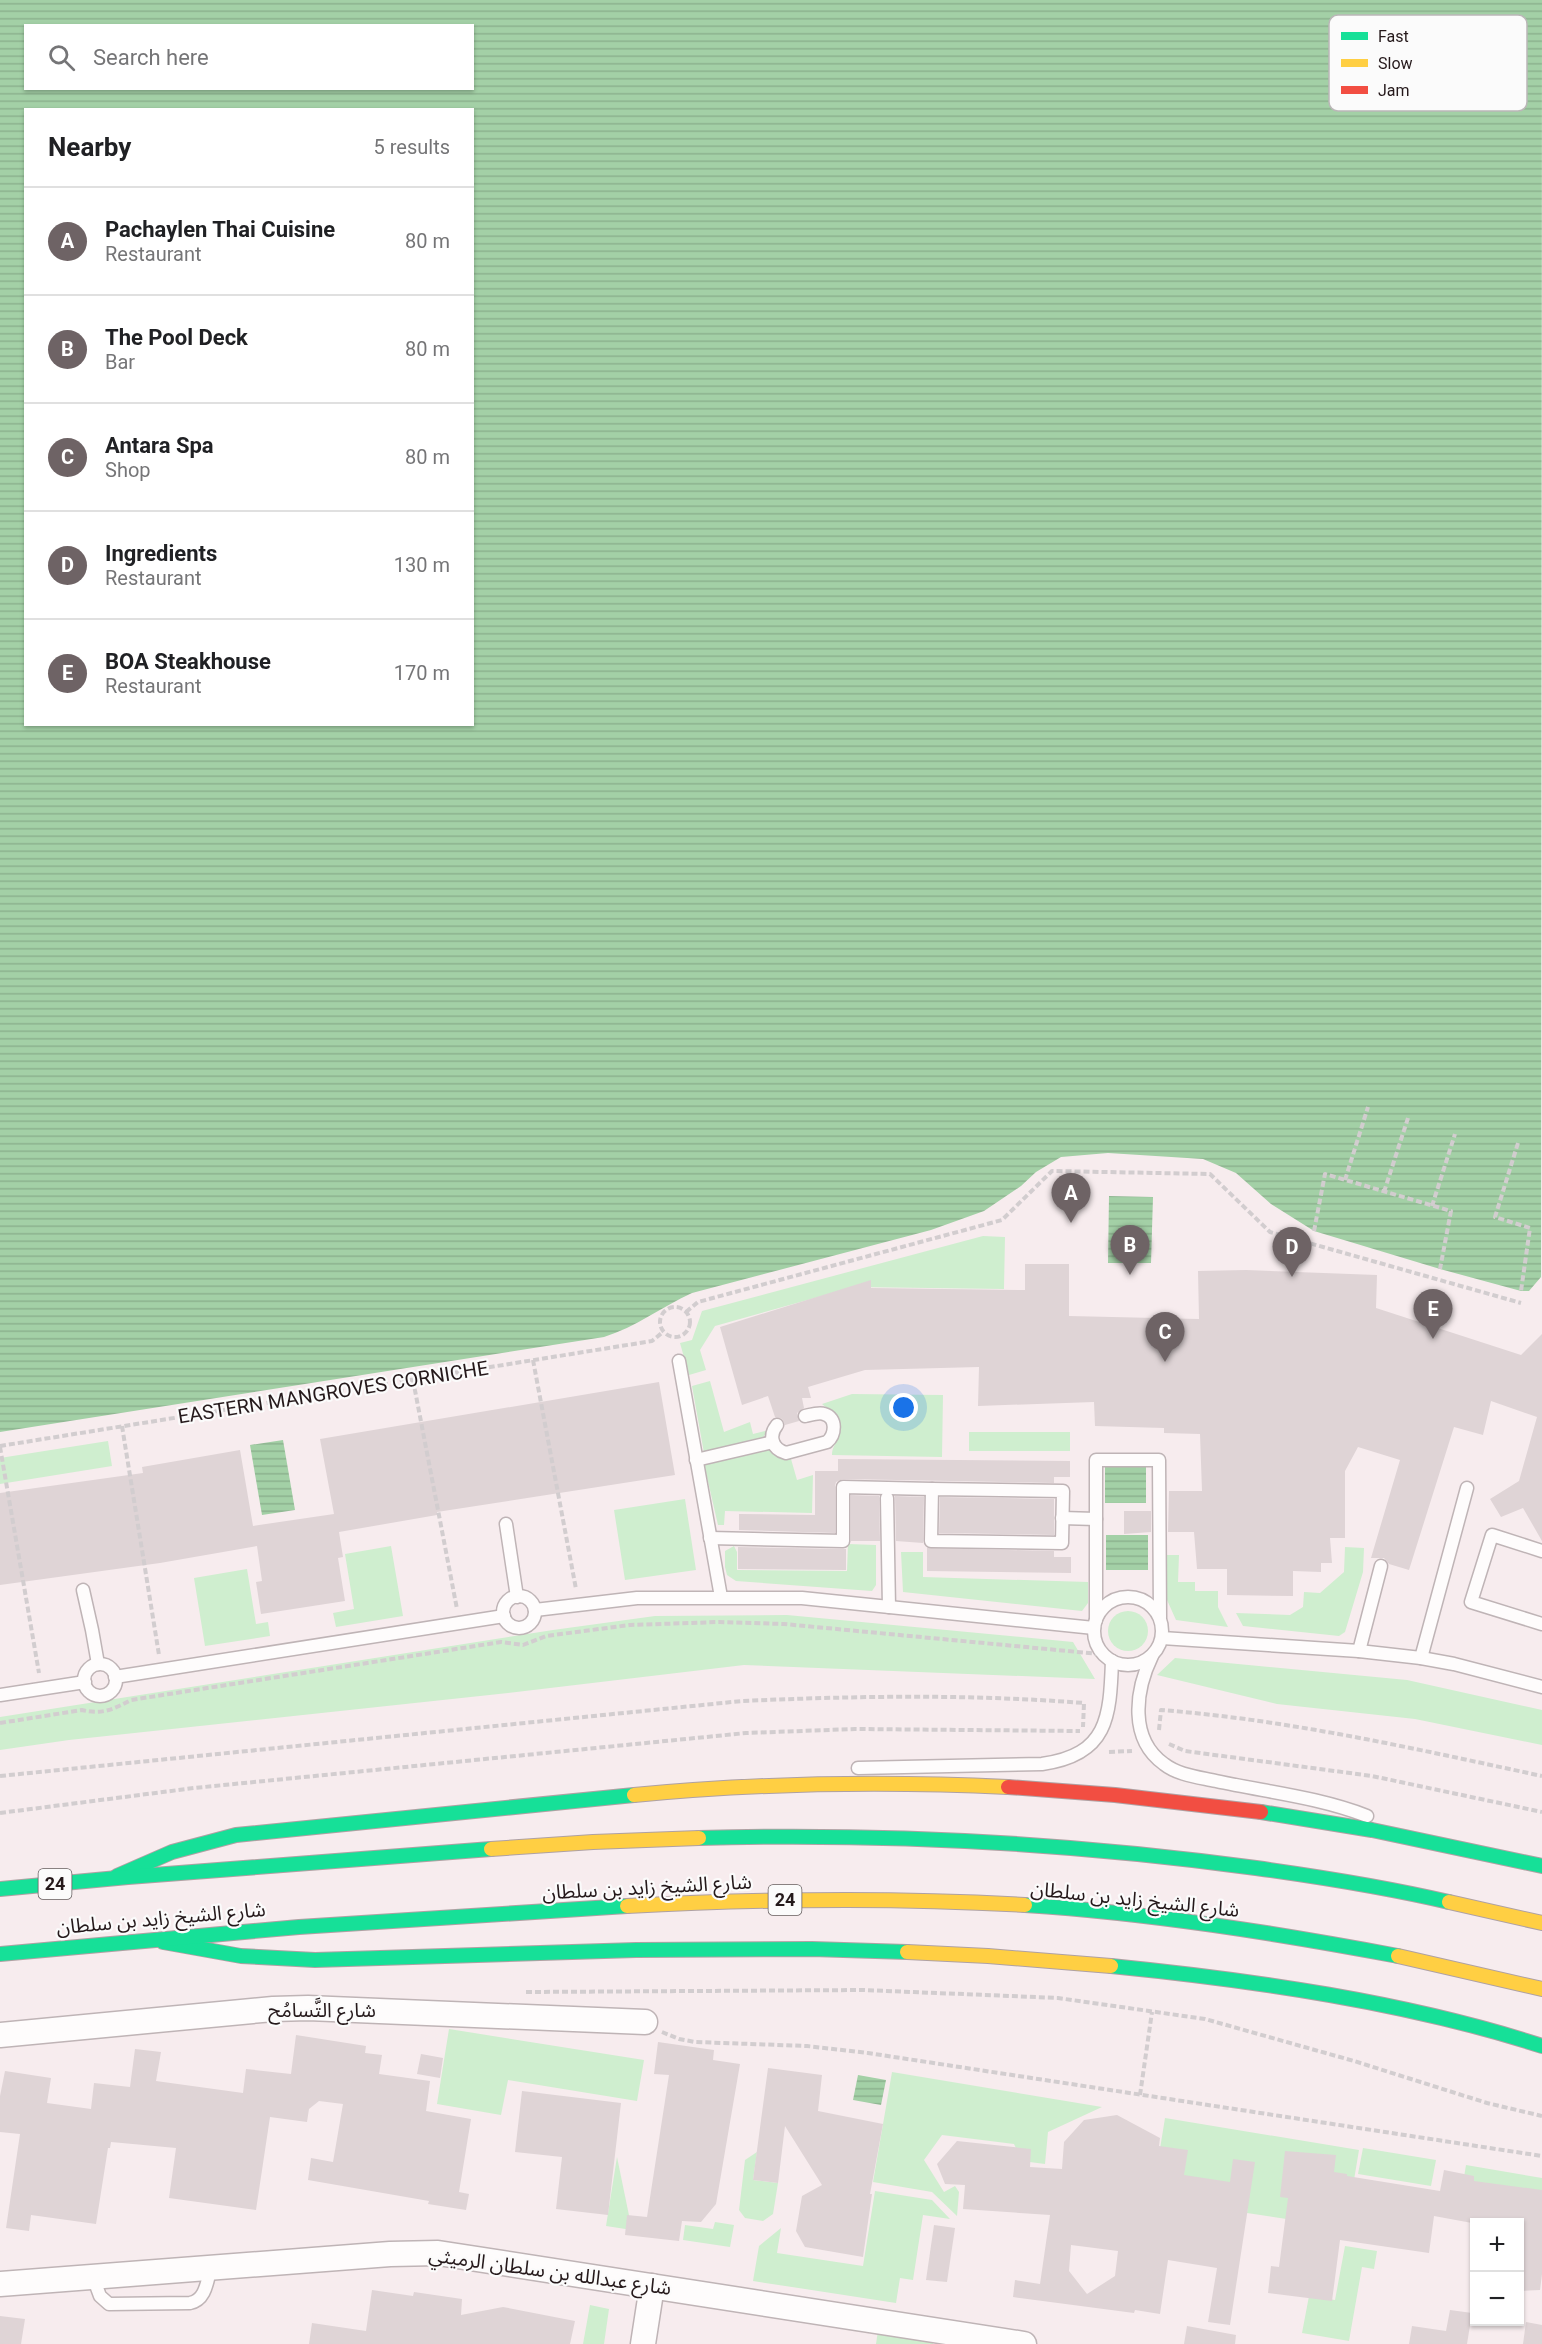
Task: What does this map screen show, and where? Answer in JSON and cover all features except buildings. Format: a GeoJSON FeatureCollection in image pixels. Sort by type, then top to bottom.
{"type":"FeatureCollection","features":[{"type":"Feature","properties":{"kind":"main road"},"geometry":{"type":"LineString","coordinates":[[111,1879],[172,1852],[237,1834],[688,1789],[771,1785],[939,1784],[1096,1793],[1273,1812],[1402,1834],[1542,1866]]}},
{"type":"Feature","properties":{"kind":"main road","name":"24"},"geometry":{"type":"LineString","coordinates":[[0,1890],[111,1879],[629,1840],[789,1837],[956,1840],[1124,1853],[1288,1872],[1456,1901],[1542,1923]]}},
{"type":"Feature","properties":{"kind":"main road","name":"شارع الشيخ زايد بن سلطان"},"geometry":{"type":"LineString","coordinates":[[0,1954],[306,1925],[631,1905],[793,1900],[957,1901],[1119,1914],[1285,1935],[1444,1964],[1542,1989]]}},
{"type":"Feature","properties":{"kind":"main road"},"geometry":{"type":"LineString","coordinates":[[146,1939],[229,1954],[317,1960],[728,1949],[949,1953],[1112,1964],[1273,1986],[1430,2015],[1542,2046]]}},
{"type":"Feature","properties":{"kind":"street","name":"شارع التَّسامُح"},"geometry":{"type":"LineString","coordinates":[[0,2035],[273,2009],[308,2008],[645,2022]]}},
{"type":"Feature","properties":{"kind":"street","name":"شارع عبدالله بن سلطان الرميثي"},"geometry":{"type":"LineString","coordinates":[[0,2284],[399,2253],[438,2253],[652,2286],[963,2339],[1024,2344]]}},
{"type":"Feature","properties":{"kind":"street"},"geometry":{"type":"LineString","coordinates":[[643,2344],[652,2286]]}},
{"type":"Feature","properties":{"kind":"lane"},"geometry":{"type":"LineString","coordinates":[[679,1361],[721,1597]]}},
{"type":"Feature","properties":{"kind":"lane"},"geometry":{"type":"LineString","coordinates":[[777,1425],[772,1433],[773,1442],[781,1452],[792,1453],[827,1442],[831,1438],[834,1424],[828,1416],[823,1413],[805,1416]]}},
{"type":"Feature","properties":{"kind":"lane"},"geometry":{"type":"LineString","coordinates":[[696,1460],[773,1442]]}},
{"type":"Feature","properties":{"kind":"lane"},"geometry":{"type":"LineString","coordinates":[[1152,1656],[1132,1665],[1107,1657],[1097,1645],[1095,1624],[1096,1460],[1159,1460],[1162,1638],[1142,1679],[1139,1723],[1145,1744],[1165,1765],[1188,1775],[1343,1806],[1402,1834]]}},
{"type":"Feature","properties":{"kind":"lane"},"geometry":{"type":"LineString","coordinates":[[710,1538],[843,1541],[843,1487],[1063,1491],[1062,1543],[931,1541],[932,1489]]}},
{"type":"Feature","properties":{"kind":"lane"},"geometry":{"type":"LineString","coordinates":[[1421,1658],[1467,1488]]}},
{"type":"Feature","properties":{"kind":"lane"},"geometry":{"type":"LineString","coordinates":[[887,1498],[889,1607]]}},
{"type":"Feature","properties":{"kind":"lane"},"geometry":{"type":"LineString","coordinates":[[1062,1518],[1096,1519]]}},
{"type":"Feature","properties":{"kind":"lane"},"geometry":{"type":"LineString","coordinates":[[506,1524],[517,1597]]}},
{"type":"Feature","properties":{"kind":"lane"},"geometry":{"type":"LineString","coordinates":[[1542,1551],[1492,1535],[1471,1602],[1542,1624]]}},
{"type":"Feature","properties":{"kind":"lane"},"geometry":{"type":"LineString","coordinates":[[1359,1651],[1381,1566]]}},
{"type":"Feature","properties":{"kind":"lane"},"geometry":{"type":"LineString","coordinates":[[83,1590],[98,1664]]}},
{"type":"Feature","properties":{"kind":"lane"},"geometry":{"type":"LineString","coordinates":[[517,1597],[526,1598],[535,1610],[533,1621],[519,1628],[510,1625],[504,1616],[508,1602],[517,1597]]}},
{"type":"Feature","properties":{"kind":"lane"},"geometry":{"type":"LineString","coordinates":[[1095,1624],[1105,1605],[1114,1599],[1124,1597],[1135,1597],[1145,1601],[1160,1617]]}},
{"type":"Feature","properties":{"kind":"lane"},"geometry":{"type":"LineString","coordinates":[[535,1610],[637,1598],[802,1598],[1095,1624]]}},
{"type":"Feature","properties":{"kind":"lane"},"geometry":{"type":"LineString","coordinates":[[115,1677],[504,1616]]}},
{"type":"Feature","properties":{"kind":"lane"},"geometry":{"type":"LineString","coordinates":[[1162,1638],[1359,1651],[1421,1658],[1454,1664],[1542,1687]]}},
{"type":"Feature","properties":{"kind":"lane"},"geometry":{"type":"LineString","coordinates":[[847,1768],[1042,1764],[1068,1758],[1088,1746],[1103,1727],[1110,1704],[1107,1657]]}},
{"type":"Feature","properties":{"kind":"lane"},"geometry":{"type":"LineString","coordinates":[[98,1664],[111,1668],[115,1677],[110,1692],[100,1695],[90,1692],[85,1682],[88,1669],[98,1664]]}},
{"type":"Feature","properties":{"kind":"lane"},"geometry":{"type":"LineString","coordinates":[[0,1695],[85,1682]]}},
{"type":"Feature","properties":{"kind":"lane"},"geometry":{"type":"LineString","coordinates":[[771,1785],[821,1771]]}},
{"type":"Feature","properties":{"kind":"lane"},"geometry":{"type":"LineString","coordinates":[[93,2277],[100,2296],[109,2304],[194,2303],[203,2295],[211,2268]]}},
{"type":"Feature","properties":{"kind":"path"},"geometry":{"type":"LineString","coordinates":[[1345,1180],[1368,1107]]}},
{"type":"Feature","properties":{"kind":"path"},"geometry":{"type":"LineString","coordinates":[[1384,1192],[1408,1118]]}},
{"type":"Feature","properties":{"kind":"path"},"geometry":{"type":"LineString","coordinates":[[1432,1206],[1455,1134]]}},
{"type":"Feature","properties":{"kind":"path"},"geometry":{"type":"LineString","coordinates":[[1518,1143],[1495,1217],[1530,1228],[1521,1291]]}},
{"type":"Feature","properties":{"kind":"path"},"geometry":{"type":"LineString","coordinates":[[686,1312],[698,1302],[1002,1220],[1052,1171],[1210,1174],[1270,1232],[1521,1303]]}},
{"type":"Feature","properties":{"kind":"path"},"geometry":{"type":"LineString","coordinates":[[1314,1231],[1325,1174],[1451,1211],[1440,1269]]}},
{"type":"Feature","properties":{"kind":"path"},"geometry":{"type":"LineString","coordinates":[[677,1307],[686,1312],[690,1327],[684,1335],[673,1338],[663,1332],[660,1318],[664,1311],[677,1307]]}},
{"type":"Feature","properties":{"kind":"path","name":"EASTERN MANGROVES CORNICHE"},"geometry":{"type":"LineString","coordinates":[[0,1447],[652,1341],[663,1332]]}},
{"type":"Feature","properties":{"kind":"path"},"geometry":{"type":"LineString","coordinates":[[533,1360],[583,1631]]}},
{"type":"Feature","properties":{"kind":"path"},"geometry":{"type":"LineString","coordinates":[[413,1380],[464,1648]]}},
{"type":"Feature","properties":{"kind":"path"},"geometry":{"type":"LineString","coordinates":[[122,1426],[165,1694]]}},
{"type":"Feature","properties":{"kind":"path"},"geometry":{"type":"LineString","coordinates":[[0,1447],[46,1715]]}},
{"type":"Feature","properties":{"kind":"path"},"geometry":{"type":"LineString","coordinates":[[0,1723],[82,1710],[94,1713],[106,1712],[131,1700],[501,1642],[523,1645],[546,1636],[661,1623],[784,1624],[1107,1657]]}},
{"type":"Feature","properties":{"kind":"path"},"geometry":{"type":"LineString","coordinates":[[0,1776],[730,1702],[840,1696],[1008,1697],[1084,1703],[1083,1731],[855,1729],[747,1733],[194,1788],[0,1812]]}},
{"type":"Feature","properties":{"kind":"path"},"geometry":{"type":"LineString","coordinates":[[1158,1737],[1161,1710],[1223,1715],[1374,1741],[1542,1776]]}},
{"type":"Feature","properties":{"kind":"path"},"geometry":{"type":"LineString","coordinates":[[1164,1741],[1185,1751],[1372,1776],[1542,1812]]}},
{"type":"Feature","properties":{"kind":"path"},"geometry":{"type":"LineString","coordinates":[[1109,1752],[1133,1751]]}},
{"type":"Feature","properties":{"kind":"path"},"geometry":{"type":"LineString","coordinates":[[522,1992],[864,1990],[1058,1998],[1205,2019],[1354,2061],[1496,2105],[1542,2116]]}},
{"type":"Feature","properties":{"kind":"path"},"geometry":{"type":"LineString","coordinates":[[1140,2095],[1152,2012]]}},
{"type":"Feature","properties":{"kind":"path"},"geometry":{"type":"LineString","coordinates":[[645,2022],[666,2034],[695,2042],[807,2046],[868,2053],[1542,2156]]}},
{"type":"Feature","properties":{"kind":"shaded area"},"geometry":{"type":"Polygon","coordinates":[[[0,0],[1542,0],[1541,1277],[1529,1291],[1521,1291],[1314,1231],[1271,1204],[1236,1173],[1203,1159],[1108,1153],[1061,1157],[1036,1172],[1021,1186],[984,1211],[931,1230],[692,1293],[627,1328],[604,1337],[0,1432],[0,0]]]}},
{"type":"Feature","properties":{"kind":"shaded area"},"geometry":{"type":"Polygon","coordinates":[[[1109,1196],[1153,1197],[1151,1263],[1108,1263],[1109,1196]]]}},
{"type":"Feature","properties":{"kind":"shaded area"},"geometry":{"type":"Polygon","coordinates":[[[983,1236],[1005,1237],[1004,1289],[854,1287],[715,1326],[700,1350],[706,1370],[689,1375],[680,1343],[692,1340],[702,1311],[983,1236]]]}},
{"type":"Feature","properties":{"kind":"shaded area"},"geometry":{"type":"Polygon","coordinates":[[[710,1381],[724,1432],[750,1422],[753,1434],[769,1430],[762,1438],[704,1453],[692,1386],[710,1381]]]}},
{"type":"Feature","properties":{"kind":"shaded area"},"geometry":{"type":"Polygon","coordinates":[[[852,1394],[943,1395],[942,1457],[832,1455],[839,1427],[833,1414],[822,1404],[852,1394]]]}},
{"type":"Feature","properties":{"kind":"shaded area"},"geometry":{"type":"Polygon","coordinates":[[[969,1432],[1070,1432],[1070,1451],[969,1451],[969,1432]]]}},
{"type":"Feature","properties":{"kind":"shaded area"},"geometry":{"type":"Polygon","coordinates":[[[283,1440],[295,1510],[262,1515],[250,1445],[283,1440]]]}},
{"type":"Feature","properties":{"kind":"shaded area"},"geometry":{"type":"Polygon","coordinates":[[[108,1441],[112,1466],[0,1484],[0,1458],[108,1441]]]}},
{"type":"Feature","properties":{"kind":"shaded area"},"geometry":{"type":"Polygon","coordinates":[[[767,1449],[791,1459],[797,1480],[813,1475],[812,1513],[725,1511],[724,1525],[718,1525],[704,1464],[767,1449]]]}},
{"type":"Feature","properties":{"kind":"shaded area"},"geometry":{"type":"Polygon","coordinates":[[[1105,1467],[1146,1467],[1146,1503],[1105,1503],[1105,1467]]]}},
{"type":"Feature","properties":{"kind":"shaded area"},"geometry":{"type":"Polygon","coordinates":[[[685,1499],[696,1570],[625,1580],[614,1510],[685,1499]]]}},
{"type":"Feature","properties":{"kind":"shaded area"},"geometry":{"type":"Polygon","coordinates":[[[1106,1535],[1148,1535],[1148,1570],[1106,1570],[1106,1535]]]}},
{"type":"Feature","properties":{"kind":"shaded area"},"geometry":{"type":"Polygon","coordinates":[[[848,1544],[876,1545],[876,1585],[872,1591],[736,1581],[727,1575],[725,1567],[725,1551],[734,1546],[737,1552],[737,1570],[847,1571],[848,1544]]]}},
{"type":"Feature","properties":{"kind":"shaded area"},"geometry":{"type":"Polygon","coordinates":[[[391,1546],[403,1616],[336,1627],[333,1613],[354,1609],[345,1554],[391,1546]]]}},
{"type":"Feature","properties":{"kind":"shaded area"},"geometry":{"type":"Polygon","coordinates":[[[1345,1547],[1364,1548],[1363,1572],[1345,1632],[1339,1636],[1243,1626],[1236,1613],[1290,1615],[1303,1607],[1304,1592],[1320,1593],[1344,1572],[1345,1547]]]}},
{"type":"Feature","properties":{"kind":"shaded area"},"geometry":{"type":"Polygon","coordinates":[[[901,1552],[923,1552],[923,1577],[1088,1582],[1088,1603],[1082,1611],[903,1592],[901,1552]]]}},
{"type":"Feature","properties":{"kind":"shaded area"},"geometry":{"type":"Polygon","coordinates":[[[1167,1555],[1179,1555],[1178,1582],[1195,1582],[1195,1591],[1218,1591],[1218,1607],[1228,1627],[1176,1620],[1167,1600],[1167,1555]]]}},
{"type":"Feature","properties":{"kind":"shaded area"},"geometry":{"type":"Polygon","coordinates":[[[247,1569],[256,1624],[268,1622],[270,1636],[205,1646],[194,1578],[247,1569]]]}},
{"type":"Feature","properties":{"kind":"shaded area"},"geometry":{"type":"Polygon","coordinates":[[[1128,1611],[1136,1612],[1142,1617],[1147,1623],[1147,1639],[1142,1645],[1136,1650],[1128,1651],[1120,1650],[1114,1645],[1109,1639],[1108,1631],[1109,1623],[1114,1617],[1120,1612],[1128,1611]]]}},
{"type":"Feature","properties":{"kind":"shaded area"},"geometry":{"type":"Polygon","coordinates":[[[787,1615],[1073,1642],[1095,1679],[744,1665],[69,1740],[0,1750],[0,1717],[655,1616],[787,1615]]]}},
{"type":"Feature","properties":{"kind":"shaded area"},"geometry":{"type":"Polygon","coordinates":[[[1175,1658],[1407,1680],[1542,1710],[1542,1745],[1415,1719],[1277,1704],[1157,1675],[1175,1658]]]}},
{"type":"Feature","properties":{"kind":"shaded area"},"geometry":{"type":"Polygon","coordinates":[[[449,2029],[644,2060],[637,2101],[508,2080],[501,2115],[437,2104],[449,2029]]]}},
{"type":"Feature","properties":{"kind":"shaded area"},"geometry":{"type":"Polygon","coordinates":[[[892,2072],[1102,2107],[1048,2132],[1045,2164],[1022,2161],[1014,2144],[942,2135],[924,2160],[944,2192],[955,2186],[959,2192],[957,2216],[932,2192],[873,2182],[892,2072]]]}},
{"type":"Feature","properties":{"kind":"shaded area"},"geometry":{"type":"Polygon","coordinates":[[[858,2075],[886,2080],[881,2105],[853,2100],[858,2075]]]}},
{"type":"Feature","properties":{"kind":"shaded area"},"geometry":{"type":"Polygon","coordinates":[[[1165,2118],[1359,2150],[1346,2228],[1247,2213],[1248,2204],[1151,2204],[1165,2118]]]}},
{"type":"Feature","properties":{"kind":"shaded area"},"geometry":{"type":"Polygon","coordinates":[[[1363,2148],[1436,2160],[1431,2186],[1358,2174],[1363,2148]]]}},
{"type":"Feature","properties":{"kind":"shaded area"},"geometry":{"type":"Polygon","coordinates":[[[757,2152],[753,2180],[778,2183],[773,2214],[763,2221],[745,2218],[739,2210],[745,2160],[757,2152]]]}},
{"type":"Feature","properties":{"kind":"shaded area"},"geometry":{"type":"Polygon","coordinates":[[[617,2157],[632,2230],[606,2226],[617,2157]]]}},
{"type":"Feature","properties":{"kind":"shaded area"},"geometry":{"type":"Polygon","coordinates":[[[1466,2165],[1542,2178],[1542,2196],[1463,2183],[1466,2165]]]}},
{"type":"Feature","properties":{"kind":"shaded area"},"geometry":{"type":"Polygon","coordinates":[[[875,2191],[932,2200],[950,2219],[923,2215],[913,2280],[900,2278],[896,2303],[753,2281],[759,2246],[781,2228],[777,2253],[863,2266],[875,2191]]]}},
{"type":"Feature","properties":{"kind":"shaded area"},"geometry":{"type":"Polygon","coordinates":[[[715,2222],[734,2225],[730,2247],[683,2240],[685,2225],[713,2229],[715,2222]]]}},
{"type":"Feature","properties":{"kind":"shaded area"},"geometry":{"type":"Polygon","coordinates":[[[1345,2246],[1377,2251],[1374,2269],[1362,2267],[1349,2341],[1302,2333],[1309,2296],[1335,2300],[1345,2246]]]}},
{"type":"Feature","properties":{"kind":"shaded area"},"geometry":{"type":"Polygon","coordinates":[[[590,2305],[609,2309],[604,2344],[583,2344],[590,2305]]]}},
{"type":"Feature","properties":{"kind":"shaded area"},"geometry":{"type":"Polygon","coordinates":[[[879,2324],[932,2340],[933,2344],[876,2344],[879,2324]]]}},
{"type":"Feature","properties":{"kind":"traffic: fast"},"geometry":{"type":"LineString","coordinates":[[117,1876],[172,1852],[236,1835],[634,1795]]}},
{"type":"Feature","properties":{"kind":"traffic: fast"},"geometry":{"type":"LineString","coordinates":[[1261,1812],[1372,1830],[1542,1866]]}},
{"type":"Feature","properties":{"kind":"traffic: fast"},"geometry":{"type":"LineString","coordinates":[[699,1838],[839,1837],[1048,1846],[1256,1868],[1377,1887],[1449,1902]]}},
{"type":"Feature","properties":{"kind":"traffic: fast"},"geometry":{"type":"LineString","coordinates":[[0,1889],[491,1849]]}},
{"type":"Feature","properties":{"kind":"traffic: fast"},"geometry":{"type":"LineString","coordinates":[[1025,1905],[1119,1913],[1212,1925],[1398,1956]]}},
{"type":"Feature","properties":{"kind":"traffic: fast"},"geometry":{"type":"LineString","coordinates":[[0,1954],[299,1927],[627,1906]]}},
{"type":"Feature","properties":{"kind":"traffic: fast"},"geometry":{"type":"LineString","coordinates":[[163,1942],[241,1956],[315,1960],[636,1950],[812,1949],[907,1952]]}},
{"type":"Feature","properties":{"kind":"traffic: fast"},"geometry":{"type":"LineString","coordinates":[[1111,1966],[1219,1978],[1383,2005],[1438,2017],[1542,2046]]}},
{"type":"Feature","properties":{"kind":"traffic: slow"},"geometry":{"type":"LineString","coordinates":[[634,1795],[821,1784],[1008,1787]]}},
{"type":"Feature","properties":{"kind":"traffic: slow"},"geometry":{"type":"LineString","coordinates":[[491,1849],[699,1838]]}},
{"type":"Feature","properties":{"kind":"traffic: slow"},"geometry":{"type":"LineString","coordinates":[[627,1906],[826,1900],[1025,1905]]}},
{"type":"Feature","properties":{"kind":"traffic: slow"},"geometry":{"type":"LineString","coordinates":[[1449,1902],[1542,1923]]}},
{"type":"Feature","properties":{"kind":"traffic: slow"},"geometry":{"type":"LineString","coordinates":[[907,1952],[1111,1966]]}},
{"type":"Feature","properties":{"kind":"traffic: slow"},"geometry":{"type":"LineString","coordinates":[[1398,1956],[1542,1989]]}},
{"type":"Feature","properties":{"kind":"traffic: jam"},"geometry":{"type":"LineString","coordinates":[[1008,1787],[1115,1795],[1261,1812]]}},
{"type":"Feature","properties":{"kind":"place","name":"Pachaylen Thai Cuisine"},"geometry":{"type":"Point","coordinates":[1071,1223]}},
{"type":"Feature","properties":{"kind":"place","name":"The Pool Deck"},"geometry":{"type":"Point","coordinates":[1130,1275]}},
{"type":"Feature","properties":{"kind":"place","name":"Ingredients"},"geometry":{"type":"Point","coordinates":[1292,1277]}},
{"type":"Feature","properties":{"kind":"place","name":"BOA Steakhouse"},"geometry":{"type":"Point","coordinates":[1433,1339]}},
{"type":"Feature","properties":{"kind":"place","name":"Antara Spa"},"geometry":{"type":"Point","coordinates":[1165,1362]}}]}
